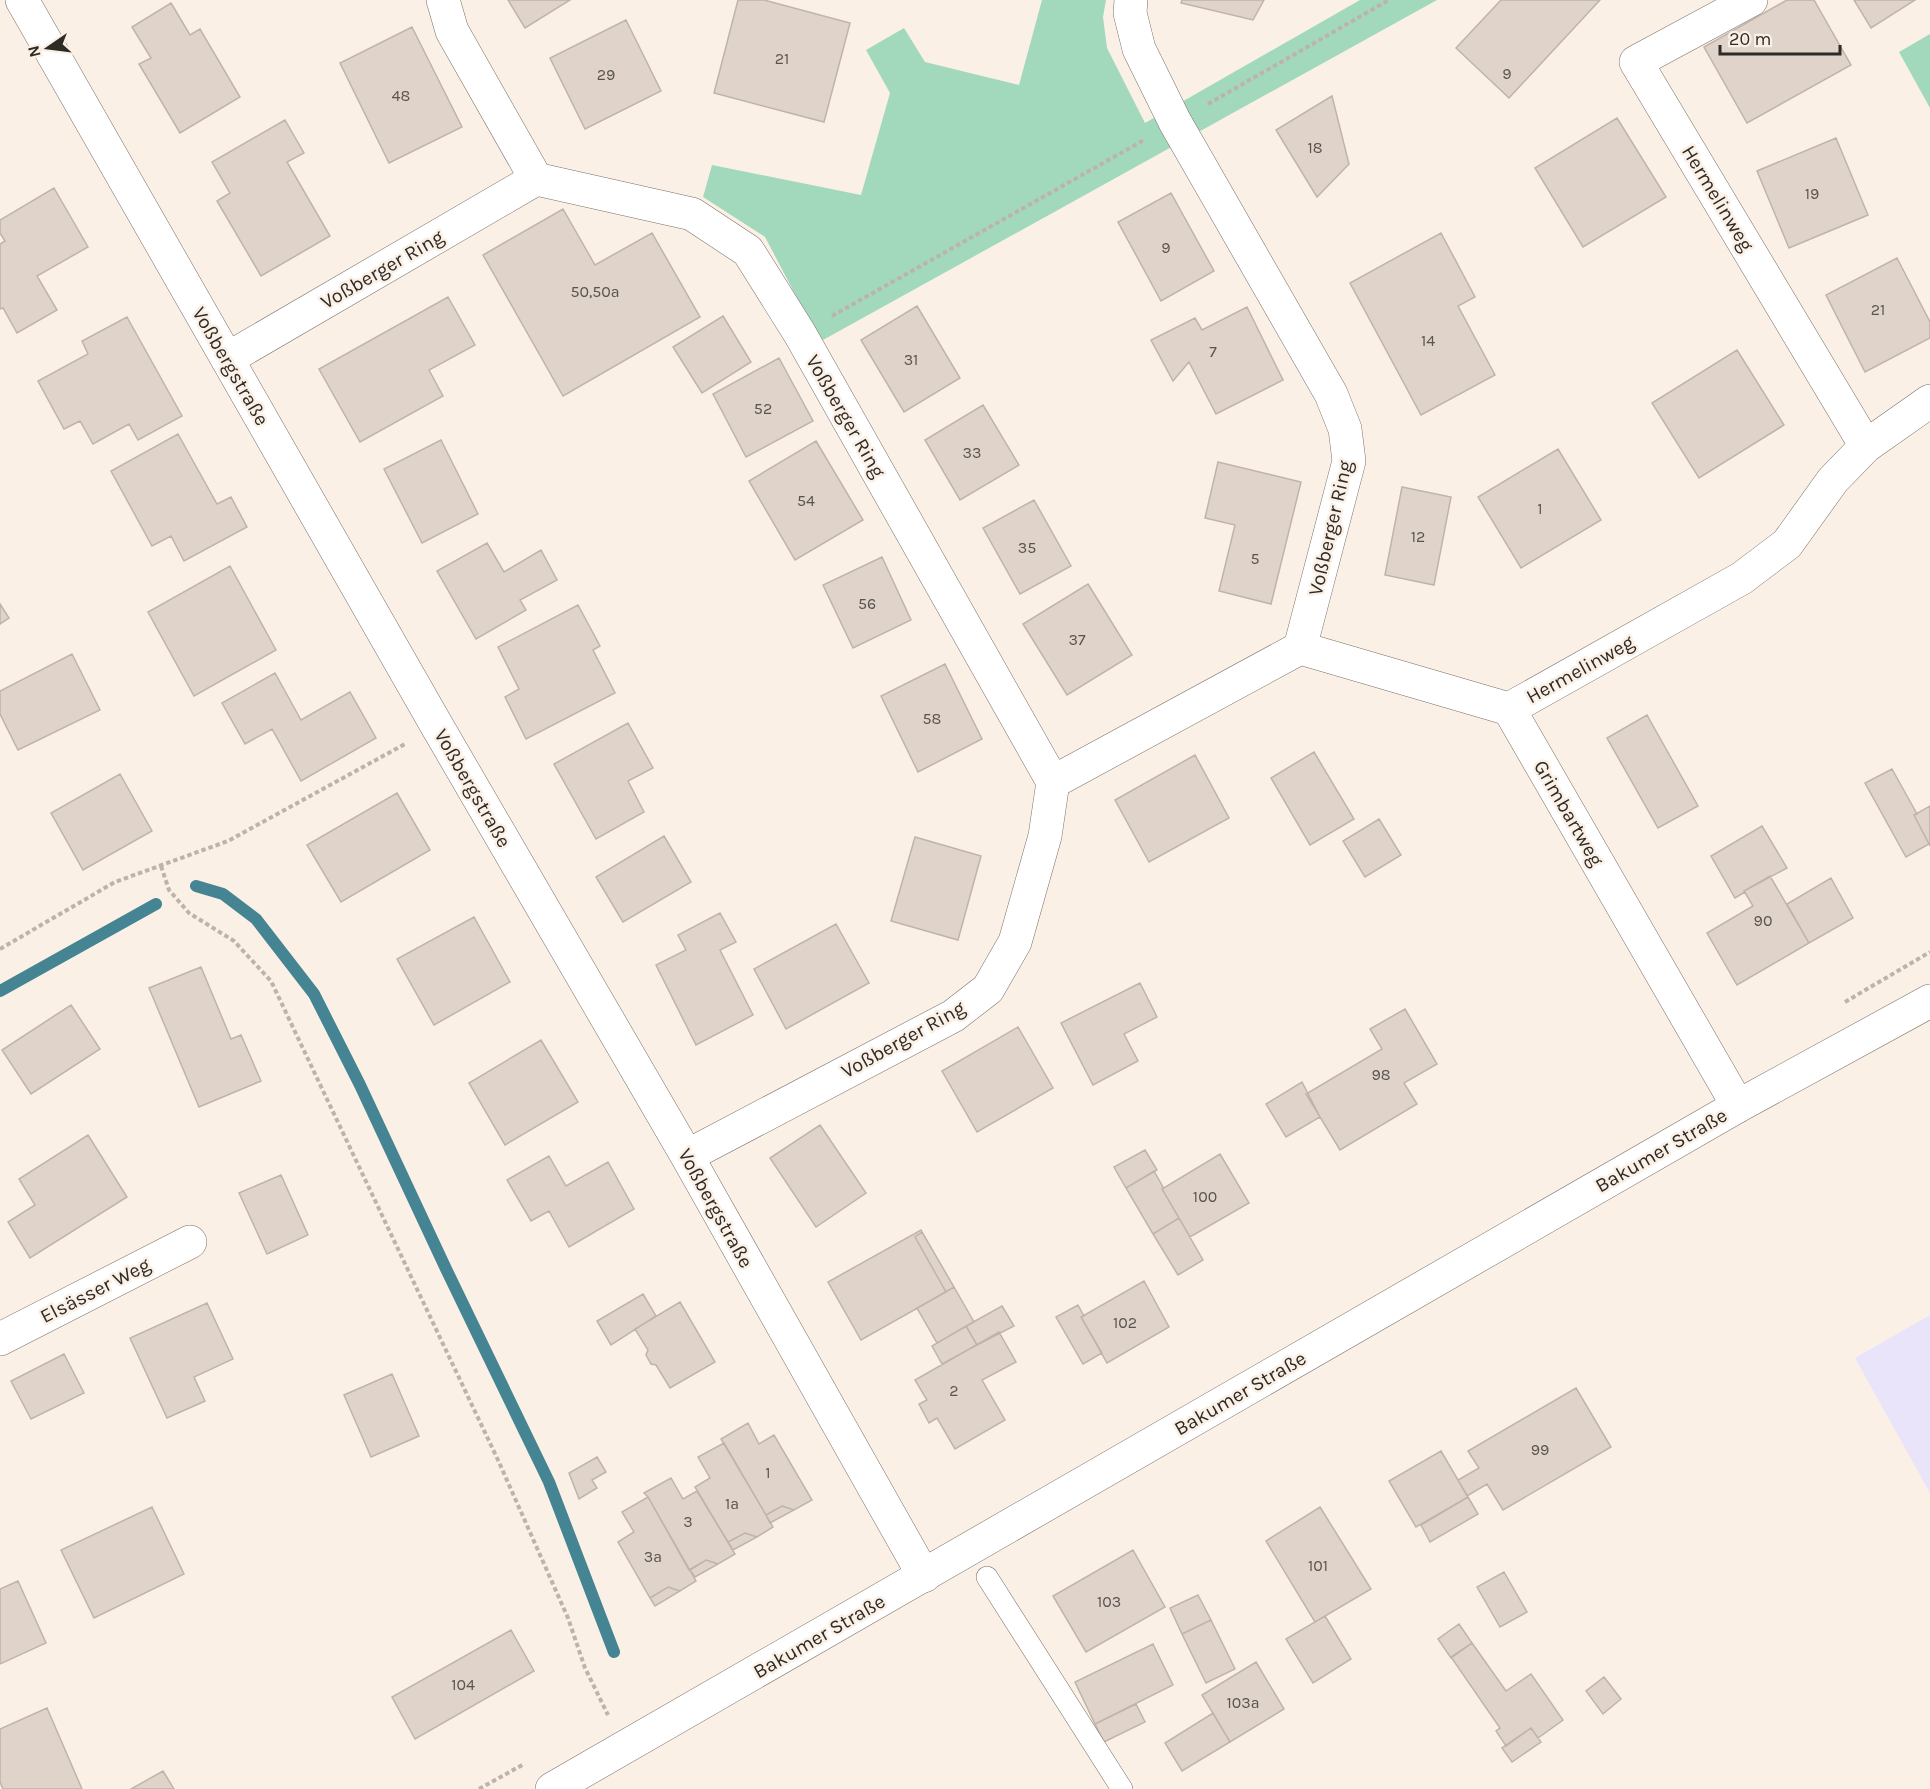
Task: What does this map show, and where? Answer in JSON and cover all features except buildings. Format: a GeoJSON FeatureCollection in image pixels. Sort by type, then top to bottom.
{"type":"FeatureCollection","features":[{"type":"Feature","properties":{"kind":"street","name":"Voßbergstraße"},"geometry":{"type":"LineString","coordinates":[[22,0],[437,726],[687,1156],[924,1576]]}},
{"type":"Feature","properties":{"kind":"street"},"geometry":{"type":"LineString","coordinates":[[443,0],[452,31],[536,179]]}},
{"type":"Feature","properties":{"kind":"street","name":"Voßberger Ring"},"geometry":{"type":"LineString","coordinates":[[1131,0],[1130,13],[1139,49],[1175,122],[1331,394],[1345,429],[1349,461],[1300,648]]}},
{"type":"Feature","properties":{"kind":"street","name":"Hermelinweg"},"geometry":{"type":"LineString","coordinates":[[1751,0],[1636,62],[1866,446]]}},
{"type":"Feature","properties":{"kind":"street","name":"Voßberger Ring"},"geometry":{"type":"LineString","coordinates":[[227,359],[536,179],[692,214],[748,251],[800,334],[1053,782],[1045,836],[1015,942],[988,989],[953,1016],[687,1156]]}},
{"type":"Feature","properties":{"kind":"street","name":"Hermelinweg"},"geometry":{"type":"LineString","coordinates":[[1509,709],[1742,578],[1787,544],[1833,480],[1866,446],[1930,401]]}},
{"type":"Feature","properties":{"kind":"street"},"geometry":{"type":"LineString","coordinates":[[1053,782],[1300,648],[1509,709]]}},
{"type":"Feature","properties":{"kind":"street","name":"Grimbartweg"},"geometry":{"type":"LineString","coordinates":[[1509,709],[1738,1106]]}},
{"type":"Feature","properties":{"kind":"street","name":"Bakumer Straße"},"geometry":{"type":"LineString","coordinates":[[552,1789],[1738,1106],[1930,1001]]}},
{"type":"Feature","properties":{"kind":"street","name":"Elsässer Weg"},"geometry":{"type":"LineString","coordinates":[[0,1339],[190,1242]]}},
{"type":"Feature","properties":{"kind":"lane"},"geometry":{"type":"LineString","coordinates":[[987,1576],[1122,1789]]}},
{"type":"Feature","properties":{"kind":"path"},"geometry":{"type":"LineString","coordinates":[[800,334],[1389,0]]}},
{"type":"Feature","properties":{"kind":"path"},"geometry":{"type":"LineString","coordinates":[[0,949],[115,882],[228,842],[437,726]]}},
{"type":"Feature","properties":{"kind":"path"},"geometry":{"type":"LineString","coordinates":[[161,866],[169,890],[189,913],[234,941],[271,981],[498,1460],[568,1618],[585,1668],[626,1746]]}},
{"type":"Feature","properties":{"kind":"shaded area"},"geometry":{"type":"Polygon","coordinates":[[[1930,1315],[1930,1493],[1855,1358],[1930,1315]]]}},
{"type":"Feature","properties":{"kind":"green space"},"geometry":{"type":"Polygon","coordinates":[[[1042,0],[1106,0],[1103,17],[1107,48],[1145,123],[1360,0],[1437,0],[823,340],[805,313],[765,237],[703,197],[712,165],[861,195],[890,93],[866,50],[904,28],[925,62],[1019,85],[1042,0]]]}},
{"type":"Feature","properties":{"kind":"green space"},"geometry":{"type":"Polygon","coordinates":[[[1930,34],[1930,108],[1899,52],[1930,34]]]}},
{"type":"Feature","properties":{"kind":"waterway"},"geometry":{"type":"LineString","coordinates":[[196,886],[223,894],[256,919],[314,994],[360,1085],[549,1482],[614,1652]]}},
{"type":"Feature","properties":{"kind":"waterway"},"geometry":{"type":"LineString","coordinates":[[0,991],[156,904]]}}]}
